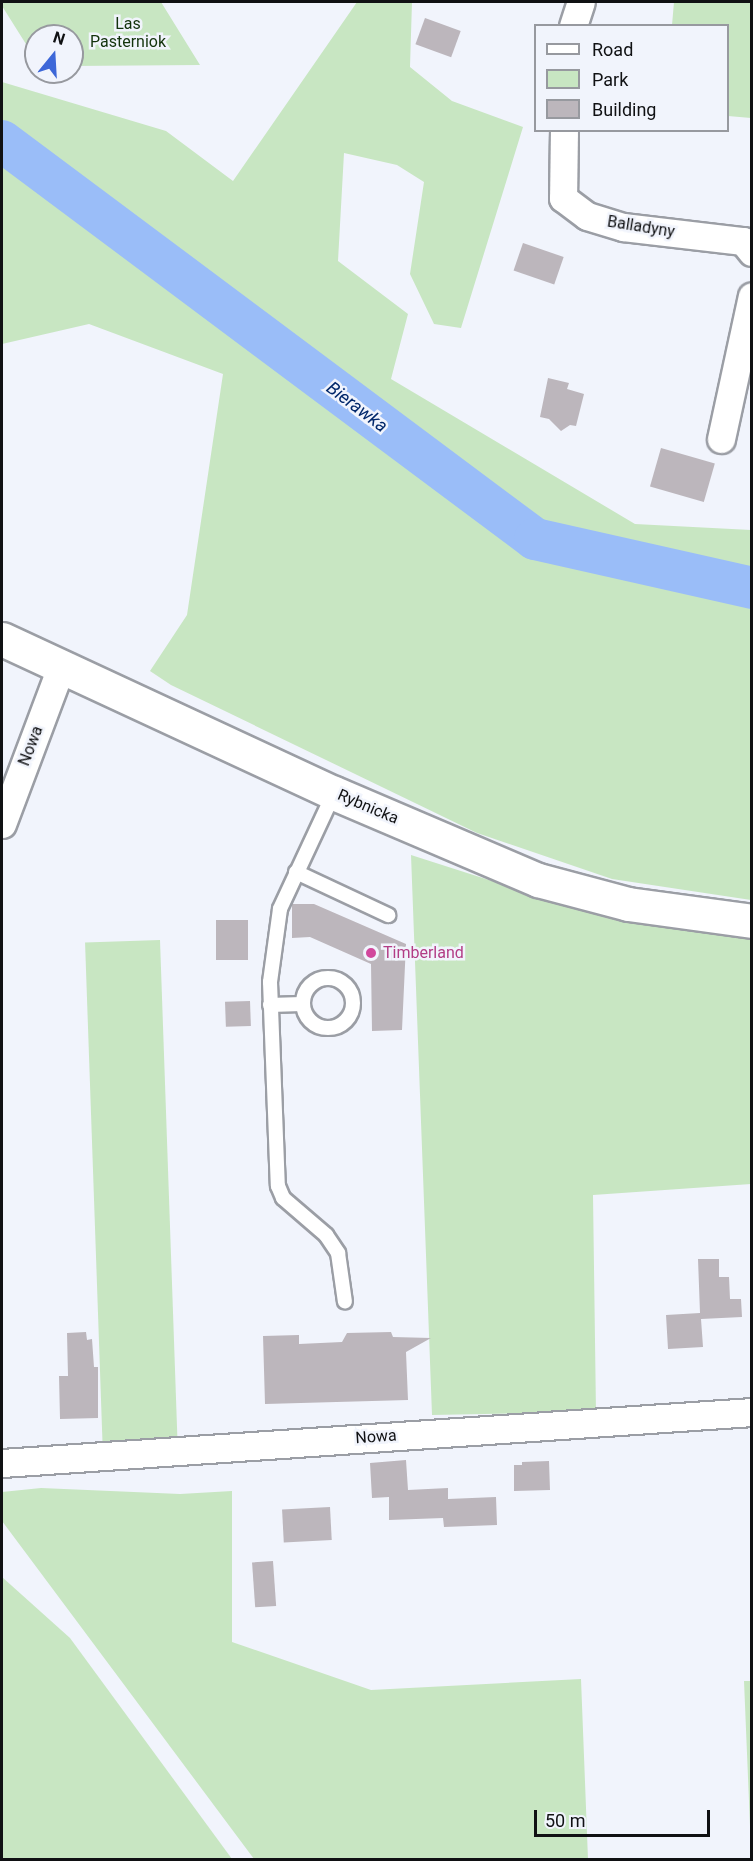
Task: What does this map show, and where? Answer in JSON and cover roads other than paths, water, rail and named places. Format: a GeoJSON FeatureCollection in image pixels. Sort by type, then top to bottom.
{"type":"FeatureCollection","features":[{"type":"Feature","properties":{"kind":"main road","name":"Rybnicka"},"geometry":{"type":"LineString","coordinates":[[2,639],[334,793],[538,880],[628,904],[752,921]]}},
{"type":"Feature","properties":{"kind":"street"},"geometry":{"type":"LineString","coordinates":[[574,24],[581,2]]}},
{"type":"Feature","properties":{"kind":"street","name":"Balladyny"},"geometry":{"type":"LineString","coordinates":[[564,132],[563,198],[586,216],[623,227],[743,241],[752,252]]}},
{"type":"Feature","properties":{"kind":"street"},"geometry":{"type":"LineString","coordinates":[[721,439],[752,296]]}},
{"type":"Feature","properties":{"kind":"street","name":"Nowa"},"geometry":{"type":"LineString","coordinates":[[2,824],[61,667]]}},
{"type":"Feature","properties":{"kind":"street","name":"Nowa"},"geometry":{"type":"LineString","coordinates":[[2,1462],[752,1412]]}},
{"type":"Feature","properties":{"kind":"lane"},"geometry":{"type":"LineString","coordinates":[[334,793],[280,909],[270,974],[270,1005],[278,1186],[283,1198],[326,1235],[338,1253],[345,1302]]}},
{"type":"Feature","properties":{"kind":"lane"},"geometry":{"type":"LineString","coordinates":[[296,872],[388,915]]}},
{"type":"Feature","properties":{"kind":"lane"},"geometry":{"type":"LineString","coordinates":[[270,1005],[302,1004]]}},
{"type":"Feature","properties":{"kind":"waterway","name":"Bierawka"},"geometry":{"type":"LineString","coordinates":[[2,141],[535,539],[752,588]]}},
{"type":"Feature","properties":{"kind":"place","name":"Timberland"},"geometry":{"type":"Point","coordinates":[371,953]}},
{"type":"Feature","properties":{"kind":"park label","name":"Las Pasterniok"},"geometry":{"type":"Point","coordinates":[128,33]}}]}
